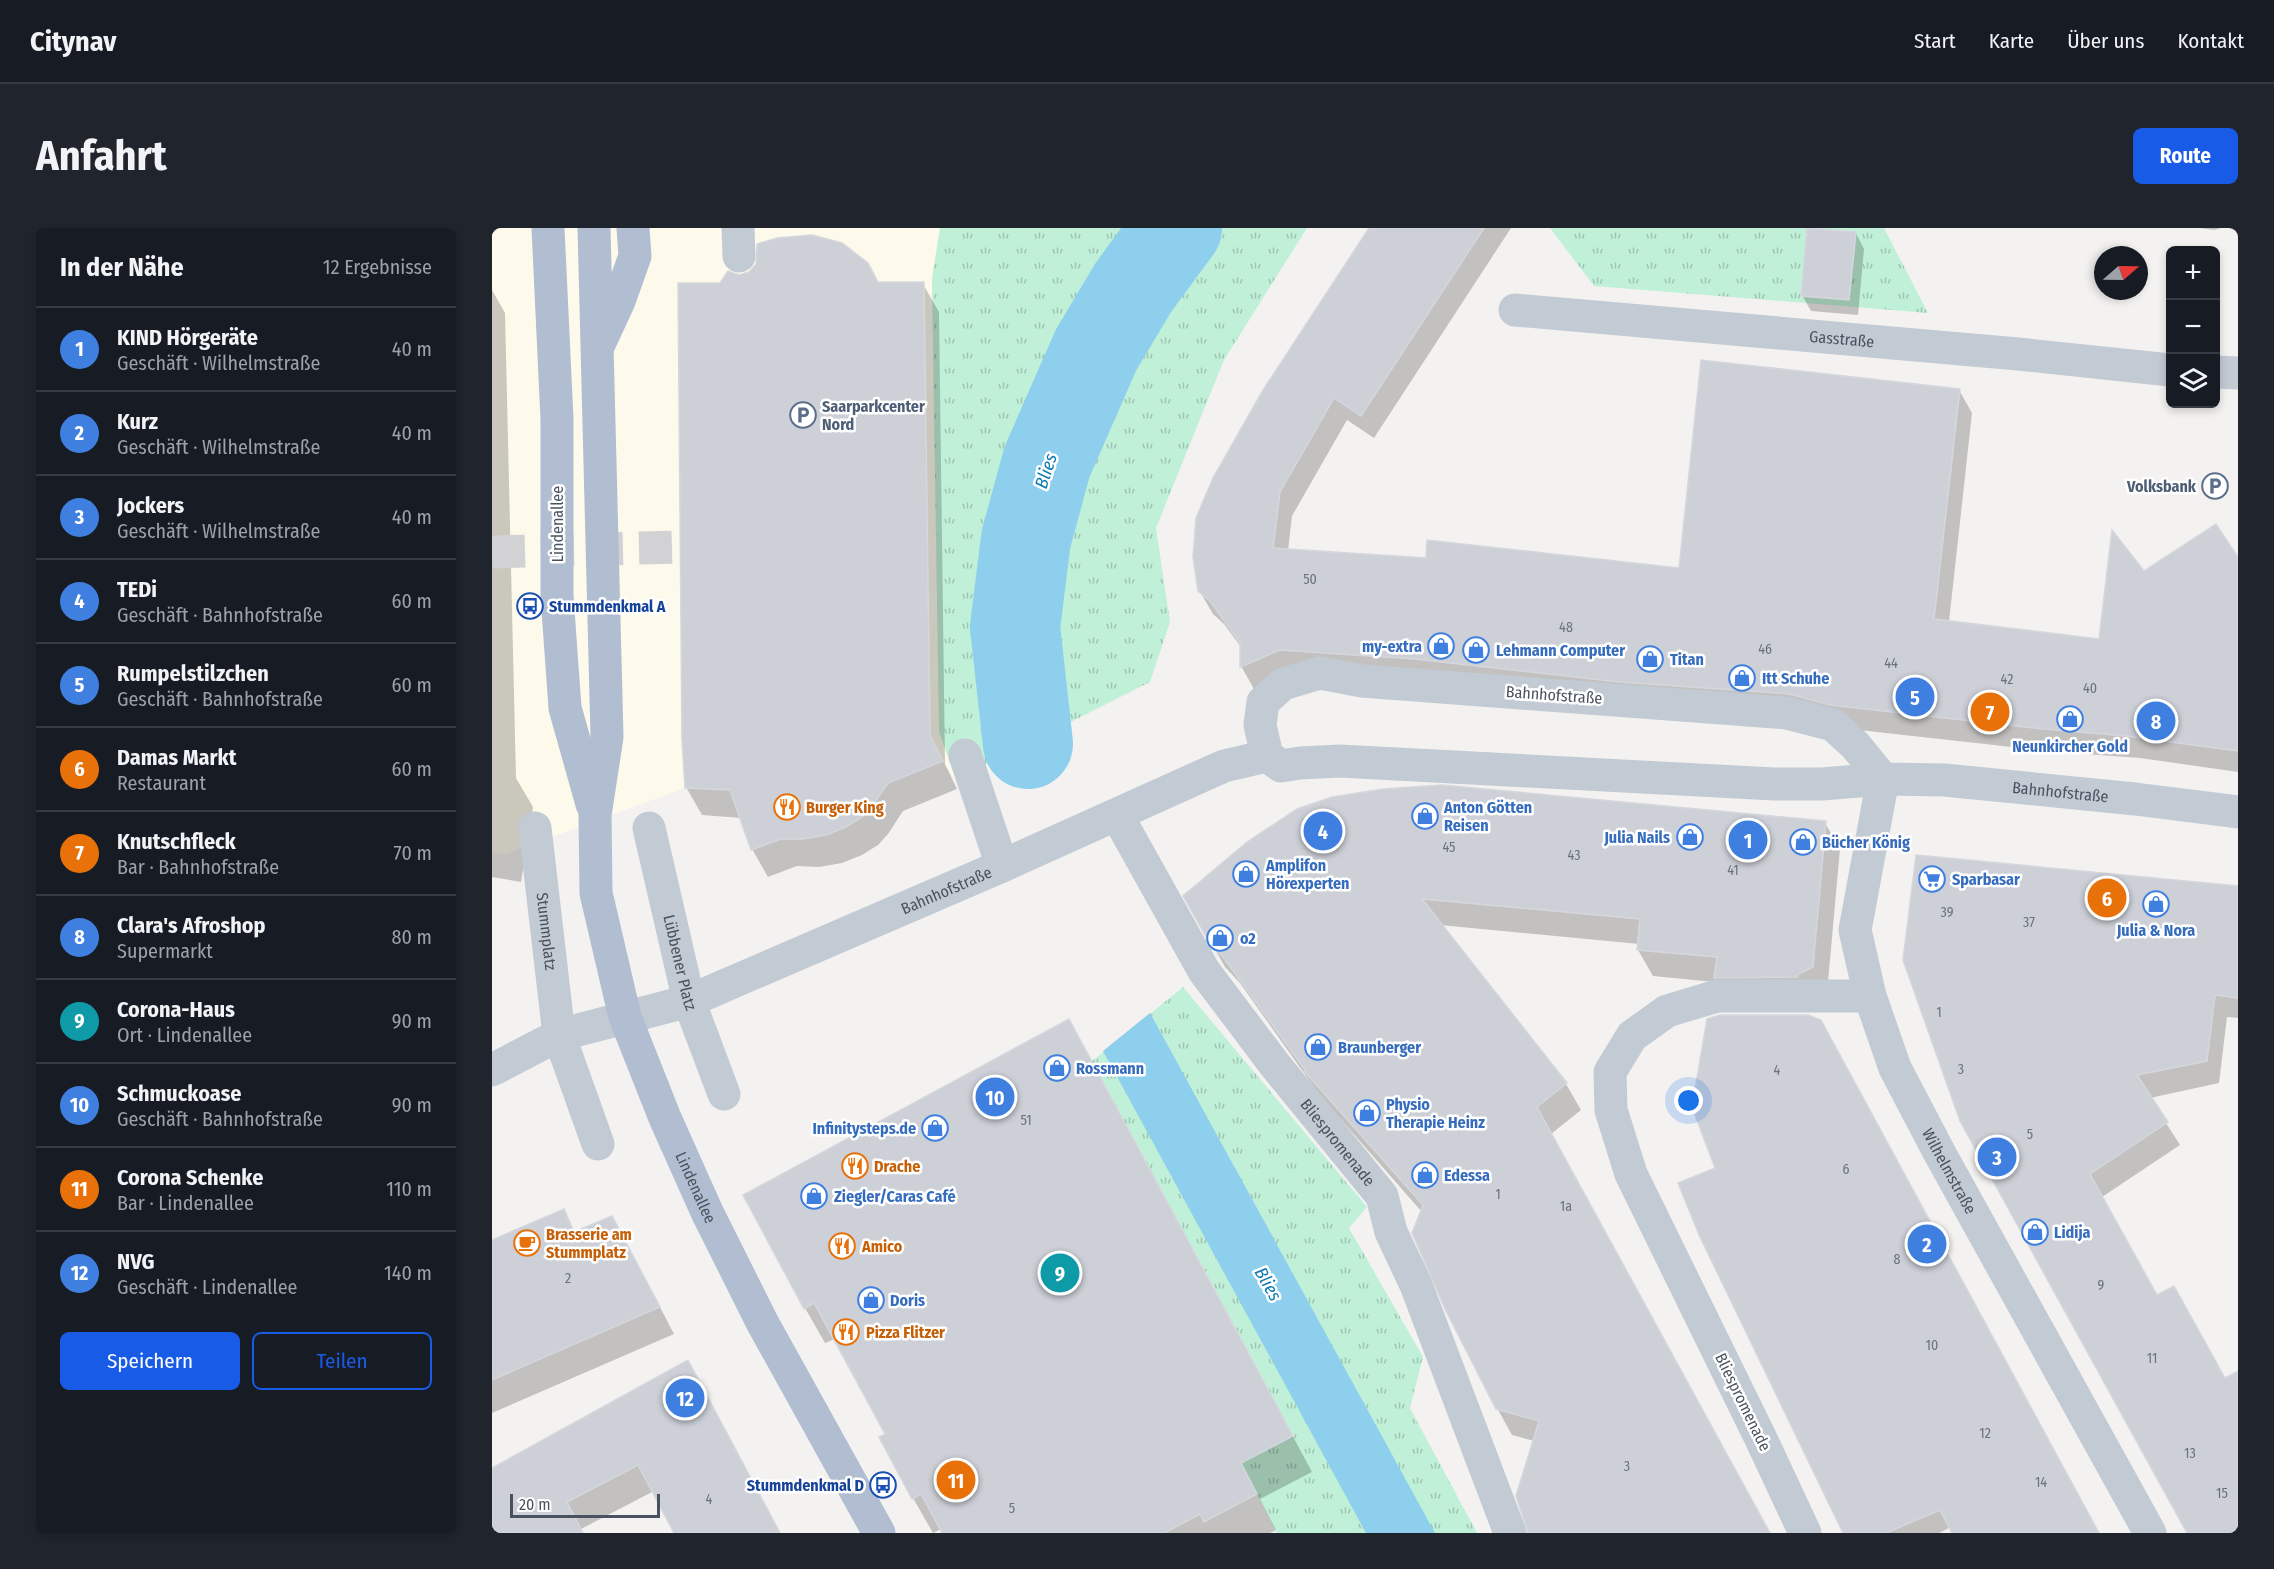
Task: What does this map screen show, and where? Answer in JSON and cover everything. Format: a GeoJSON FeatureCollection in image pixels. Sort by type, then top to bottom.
{"type":"FeatureCollection","features":[{"type":"Feature","properties":{"kind":"main road","name":"Lindenallee"},"geometry":{"type":"LineString","coordinates":[[548,228],[557,420],[557,596],[565,708],[596,815]]}},
{"type":"Feature","properties":{"kind":"main road","name":"Lindenallee"},"geometry":{"type":"LineString","coordinates":[[594,228],[607,737],[596,815],[596,893],[625,1017],[665,1118],[706,1212],[762,1322],[879,1533]]}},
{"type":"Feature","properties":{"kind":"main road"},"geometry":{"type":"LineString","coordinates":[[598,347],[620,301],[635,256],[633,228]]}},
{"type":"Feature","properties":{"kind":"street","name":"Gasstraße"},"geometry":{"type":"LineString","coordinates":[[1515,310],[2018,354],[2166,370]]}},
{"type":"Feature","properties":{"kind":"street"},"geometry":{"type":"LineString","coordinates":[[2220,372],[2238,373]]}},
{"type":"Feature","properties":{"kind":"street","name":"Bahnhofstraße"},"geometry":{"type":"LineString","coordinates":[[1883,779],[1855,745],[1833,725],[1787,713],[1362,681],[1320,673],[1283,684],[1263,702],[1260,725],[1267,756],[1281,766],[1300,763],[1350,762],[1774,784],[1822,784],[1883,779],[1956,781],[2238,812]]}},
{"type":"Feature","properties":{"kind":"street"},"geometry":{"type":"LineString","coordinates":[[965,755],[1002,866]]}},
{"type":"Feature","properties":{"kind":"street","name":"Bahnhofstraße"},"geometry":{"type":"LineString","coordinates":[[625,1017],[689,1000],[1002,866],[1224,766],[1267,756]]}},
{"type":"Feature","properties":{"kind":"street","name":"Wilhelmstraße"},"geometry":{"type":"LineString","coordinates":[[1883,779],[1855,930],[1870,996],[1895,1068],[2150,1533]]}},
{"type":"Feature","properties":{"kind":"street","name":"Bliespromenade"},"geometry":{"type":"LineString","coordinates":[[1117,815],[1204,971],[1275,1065],[1382,1196],[1391,1232],[1416,1285],[1510,1533]]}},
{"type":"Feature","properties":{"kind":"street","name":"Stummplatz"},"geometry":{"type":"LineString","coordinates":[[535,828],[559,1035],[598,1144]]}},
{"type":"Feature","properties":{"kind":"street","name":"Lübbener Platz"},"geometry":{"type":"LineString","coordinates":[[649,828],[689,1000],[724,1094]]}},
{"type":"Feature","properties":{"kind":"street","name":"Bliespromenade"},"geometry":{"type":"LineString","coordinates":[[1805,1533],[1631,1174],[1611,1110],[1610,1072],[1632,1036],[1667,1011],[1717,996],[1870,996]]}},
{"type":"Feature","properties":{"kind":"street"},"geometry":{"type":"LineString","coordinates":[[492,1070],[559,1035],[625,1017]]}},
{"type":"Feature","properties":{"kind":"shaded area"},"geometry":{"type":"Polygon","coordinates":[[[492,228],[940,228],[932,279],[939,731],[956,780],[942,761],[885,785],[862,817],[846,827],[826,835],[780,839],[751,850],[730,791],[685,788],[505,854],[492,852],[492,228]]]}},
{"type":"Feature","properties":{"kind":"green space"},"geometry":{"type":"Polygon","coordinates":[[[940,228],[1307,228],[1224,360],[1156,528],[1170,622],[1150,682],[956,780],[939,731],[932,278],[940,228]]]}},
{"type":"Feature","properties":{"kind":"green space"},"geometry":{"type":"Polygon","coordinates":[[[1550,228],[1884,228],[1928,313],[1594,286],[1550,228]]]}},
{"type":"Feature","properties":{"kind":"green space"},"geometry":{"type":"Polygon","coordinates":[[[1183,987],[1367,1207],[1349,1228],[1423,1357],[1410,1408],[1477,1533],[1277,1533],[1241,1463],[1293,1435],[1092,1061],[1183,987]]]}},
{"type":"Feature","properties":{"kind":"water"},"geometry":{"type":"Polygon","coordinates":[[[1150,1013],[1435,1533],[1366,1533],[1103,1051],[1150,1013]]]}},
{"type":"Feature","properties":{"kind":"building"},"geometry":{"type":"Polygon","coordinates":[[[1369,228],[1484,228],[1361,416],[1334,398],[1280,492],[1273,548],[1426,558],[1427,540],[1679,568],[1701,360],[1960,389],[1934,619],[2099,639],[2112,530],[2144,571],[2216,524],[2238,557],[2238,751],[2126,736],[1830,705],[1789,694],[1619,682],[1415,659],[1280,650],[1240,667],[1240,643],[1210,601],[1198,591],[1193,557],[1196,518],[1213,478],[1263,390],[1369,228]]]}},
{"type":"Feature","properties":{"kind":"building"},"geometry":{"type":"Polygon","coordinates":[[[1807,228],[1856,232],[1849,300],[1801,296],[1807,228]]]}},
{"type":"Feature","properties":{"kind":"building","name":"Saarparkcenter Nord"},"geometry":{"type":"Polygon","coordinates":[[[812,235],[842,243],[868,263],[878,282],[924,282],[930,735],[943,761],[888,783],[862,817],[846,827],[826,835],[803,839],[781,839],[751,850],[730,790],[685,788],[682,739],[678,283],[720,283],[728,271],[739,275],[749,272],[756,264],[757,244],[777,238],[812,235]]]}},
{"type":"Feature","properties":{"kind":"building"},"geometry":{"type":"Polygon","coordinates":[[[1442,785],[1826,821],[1813,967],[1797,975],[1798,977],[1714,978],[1717,957],[1637,950],[1640,919],[1422,899],[1567,1083],[1537,1107],[1770,1533],[1528,1533],[1516,1496],[1539,1421],[1496,1409],[1445,1309],[1412,1233],[1423,1205],[1304,1071],[1223,957],[1208,940],[1183,896],[1247,842],[1297,809],[1332,797],[1383,789],[1442,785]]]}},
{"type":"Feature","properties":{"kind":"building"},"geometry":{"type":"Polygon","coordinates":[[[1916,855],[2238,886],[2238,998],[2215,995],[2207,1061],[2137,1075],[2168,1122],[2090,1174],[2157,1295],[2174,1286],[2225,1378],[2238,1371],[2238,1533],[2187,1533],[1960,1121],[1903,960],[1916,855]]]}},
{"type":"Feature","properties":{"kind":"building"},"geometry":{"type":"Polygon","coordinates":[[[1720,1015],[1808,1015],[1821,1020],[2099,1533],[1952,1533],[1940,1510],[1886,1533],[1843,1533],[1700,1237],[1678,1183],[1715,1168],[1692,1107],[1707,1019],[1720,1015]]]}},
{"type":"Feature","properties":{"kind":"building"},"geometry":{"type":"Polygon","coordinates":[[[1069,1019],[1293,1436],[1241,1463],[1257,1494],[1204,1522],[1200,1514],[1164,1533],[942,1533],[921,1494],[912,1499],[879,1437],[885,1434],[814,1303],[804,1309],[743,1195],[1069,1019]]]}},
{"type":"Feature","properties":{"kind":"building"},"geometry":{"type":"Polygon","coordinates":[[[564,1209],[574,1232],[612,1216],[660,1307],[492,1380],[492,1240],[564,1209]]]}},
{"type":"Feature","properties":{"kind":"building"},"geometry":{"type":"Polygon","coordinates":[[[688,1360],[780,1533],[674,1533],[638,1465],[567,1502],[583,1533],[492,1533],[492,1468],[688,1360]]]}},
{"type":"Feature","properties":{"kind":"waterway","name":"Blies"},"geometry":{"type":"LineString","coordinates":[[1028,744],[1015,627],[1026,539],[1047,462],[1096,350],[1133,288],[1177,228]]}},
{"type":"Feature","properties":{"kind":"tunnel"},"geometry":{"type":"LineString","coordinates":[[492,552],[681,547]]}},
{"type":"Feature","properties":{"kind":"place","name":"Saarparkcenter Nord"},"geometry":{"type":"Point","coordinates":[803,415]}},
{"type":"Feature","properties":{"kind":"place","name":"Volksbank"},"geometry":{"type":"Point","coordinates":[2215,486]}},
{"type":"Feature","properties":{"kind":"place","name":"Stummdenkmal A"},"geometry":{"type":"Point","coordinates":[530,606]}},
{"type":"Feature","properties":{"kind":"place","name":"my-extra"},"geometry":{"type":"Point","coordinates":[1441,646]}},
{"type":"Feature","properties":{"kind":"place","name":"Lehmann Computer"},"geometry":{"type":"Point","coordinates":[1476,650]}},
{"type":"Feature","properties":{"kind":"place","name":"Titan"},"geometry":{"type":"Point","coordinates":[1650,659]}},
{"type":"Feature","properties":{"kind":"place","name":"Itt Schuhe"},"geometry":{"type":"Point","coordinates":[1742,678]}},
{"type":"Feature","properties":{"kind":"place","name":"Rumpelstilzchen"},"geometry":{"type":"Point","coordinates":[1915,697]}},
{"type":"Feature","properties":{"kind":"place","name":"Knutschfleck"},"geometry":{"type":"Point","coordinates":[1990,712]}},
{"type":"Feature","properties":{"kind":"place","name":"Neunkircher Gold"},"geometry":{"type":"Point","coordinates":[2070,719]}},
{"type":"Feature","properties":{"kind":"place","name":"Clara's Afroshop"},"geometry":{"type":"Point","coordinates":[2156,721]}},
{"type":"Feature","properties":{"kind":"place","name":"Burger King"},"geometry":{"type":"Point","coordinates":[787,807]}},
{"type":"Feature","properties":{"kind":"place","name":"Anton Götten Reisen"},"geometry":{"type":"Point","coordinates":[1425,816]}},
{"type":"Feature","properties":{"kind":"place","name":"TEDi"},"geometry":{"type":"Point","coordinates":[1323,831]}},
{"type":"Feature","properties":{"kind":"place","name":"Julia Nails"},"geometry":{"type":"Point","coordinates":[1690,837]}},
{"type":"Feature","properties":{"kind":"place","name":"KIND Hörgeräte"},"geometry":{"type":"Point","coordinates":[1748,840]}},
{"type":"Feature","properties":{"kind":"place","name":"Bücher König"},"geometry":{"type":"Point","coordinates":[1803,842]}},
{"type":"Feature","properties":{"kind":"place","name":"Amplifon Hörexperten"},"geometry":{"type":"Point","coordinates":[1246,874]}},
{"type":"Feature","properties":{"kind":"place","name":"Sparbasar"},"geometry":{"type":"Point","coordinates":[1932,879]}},
{"type":"Feature","properties":{"kind":"place","name":"Damas Markt"},"geometry":{"type":"Point","coordinates":[2107,898]}},
{"type":"Feature","properties":{"kind":"place","name":"Julia & Nora"},"geometry":{"type":"Point","coordinates":[2156,904]}},
{"type":"Feature","properties":{"kind":"place","name":"o2"},"geometry":{"type":"Point","coordinates":[1220,938]}},
{"type":"Feature","properties":{"kind":"place","name":"Braunberger"},"geometry":{"type":"Point","coordinates":[1318,1047]}},
{"type":"Feature","properties":{"kind":"place","name":"Rossmann"},"geometry":{"type":"Point","coordinates":[1057,1068]}},
{"type":"Feature","properties":{"kind":"place","name":"Schmuckoase"},"geometry":{"type":"Point","coordinates":[995,1097]}},
{"type":"Feature","properties":{"kind":"place","name":"Physio Therapie Heinz"},"geometry":{"type":"Point","coordinates":[1367,1113]}},
{"type":"Feature","properties":{"kind":"place","name":"Infinitysteps.de"},"geometry":{"type":"Point","coordinates":[935,1128]}},
{"type":"Feature","properties":{"kind":"place","name":"Jockers"},"geometry":{"type":"Point","coordinates":[1997,1157]}},
{"type":"Feature","properties":{"kind":"place","name":"Drache"},"geometry":{"type":"Point","coordinates":[855,1166]}},
{"type":"Feature","properties":{"kind":"place","name":"Edessa"},"geometry":{"type":"Point","coordinates":[1425,1175]}},
{"type":"Feature","properties":{"kind":"place","name":"Ziegler/Caras Café"},"geometry":{"type":"Point","coordinates":[814,1196]}},
{"type":"Feature","properties":{"kind":"place","name":"Lidija"},"geometry":{"type":"Point","coordinates":[2035,1232]}},
{"type":"Feature","properties":{"kind":"place","name":"Brasserie am Stummplatz"},"geometry":{"type":"Point","coordinates":[527,1243]}},
{"type":"Feature","properties":{"kind":"place","name":"Kurz"},"geometry":{"type":"Point","coordinates":[1927,1244]}},
{"type":"Feature","properties":{"kind":"place","name":"Amico"},"geometry":{"type":"Point","coordinates":[842,1246]}},
{"type":"Feature","properties":{"kind":"place","name":"Corona-Haus"},"geometry":{"type":"Point","coordinates":[1060,1273]}},
{"type":"Feature","properties":{"kind":"place","name":"Doris"},"geometry":{"type":"Point","coordinates":[871,1300]}},
{"type":"Feature","properties":{"kind":"place","name":"Pizza Flitzer"},"geometry":{"type":"Point","coordinates":[846,1332]}},
{"type":"Feature","properties":{"kind":"place","name":"NVG"},"geometry":{"type":"Point","coordinates":[685,1398]}},
{"type":"Feature","properties":{"kind":"place","name":"Corona Schenke"},"geometry":{"type":"Point","coordinates":[956,1480]}},
{"type":"Feature","properties":{"kind":"place","name":"Stummdenkmal D"},"geometry":{"type":"Point","coordinates":[883,1485]}}]}
